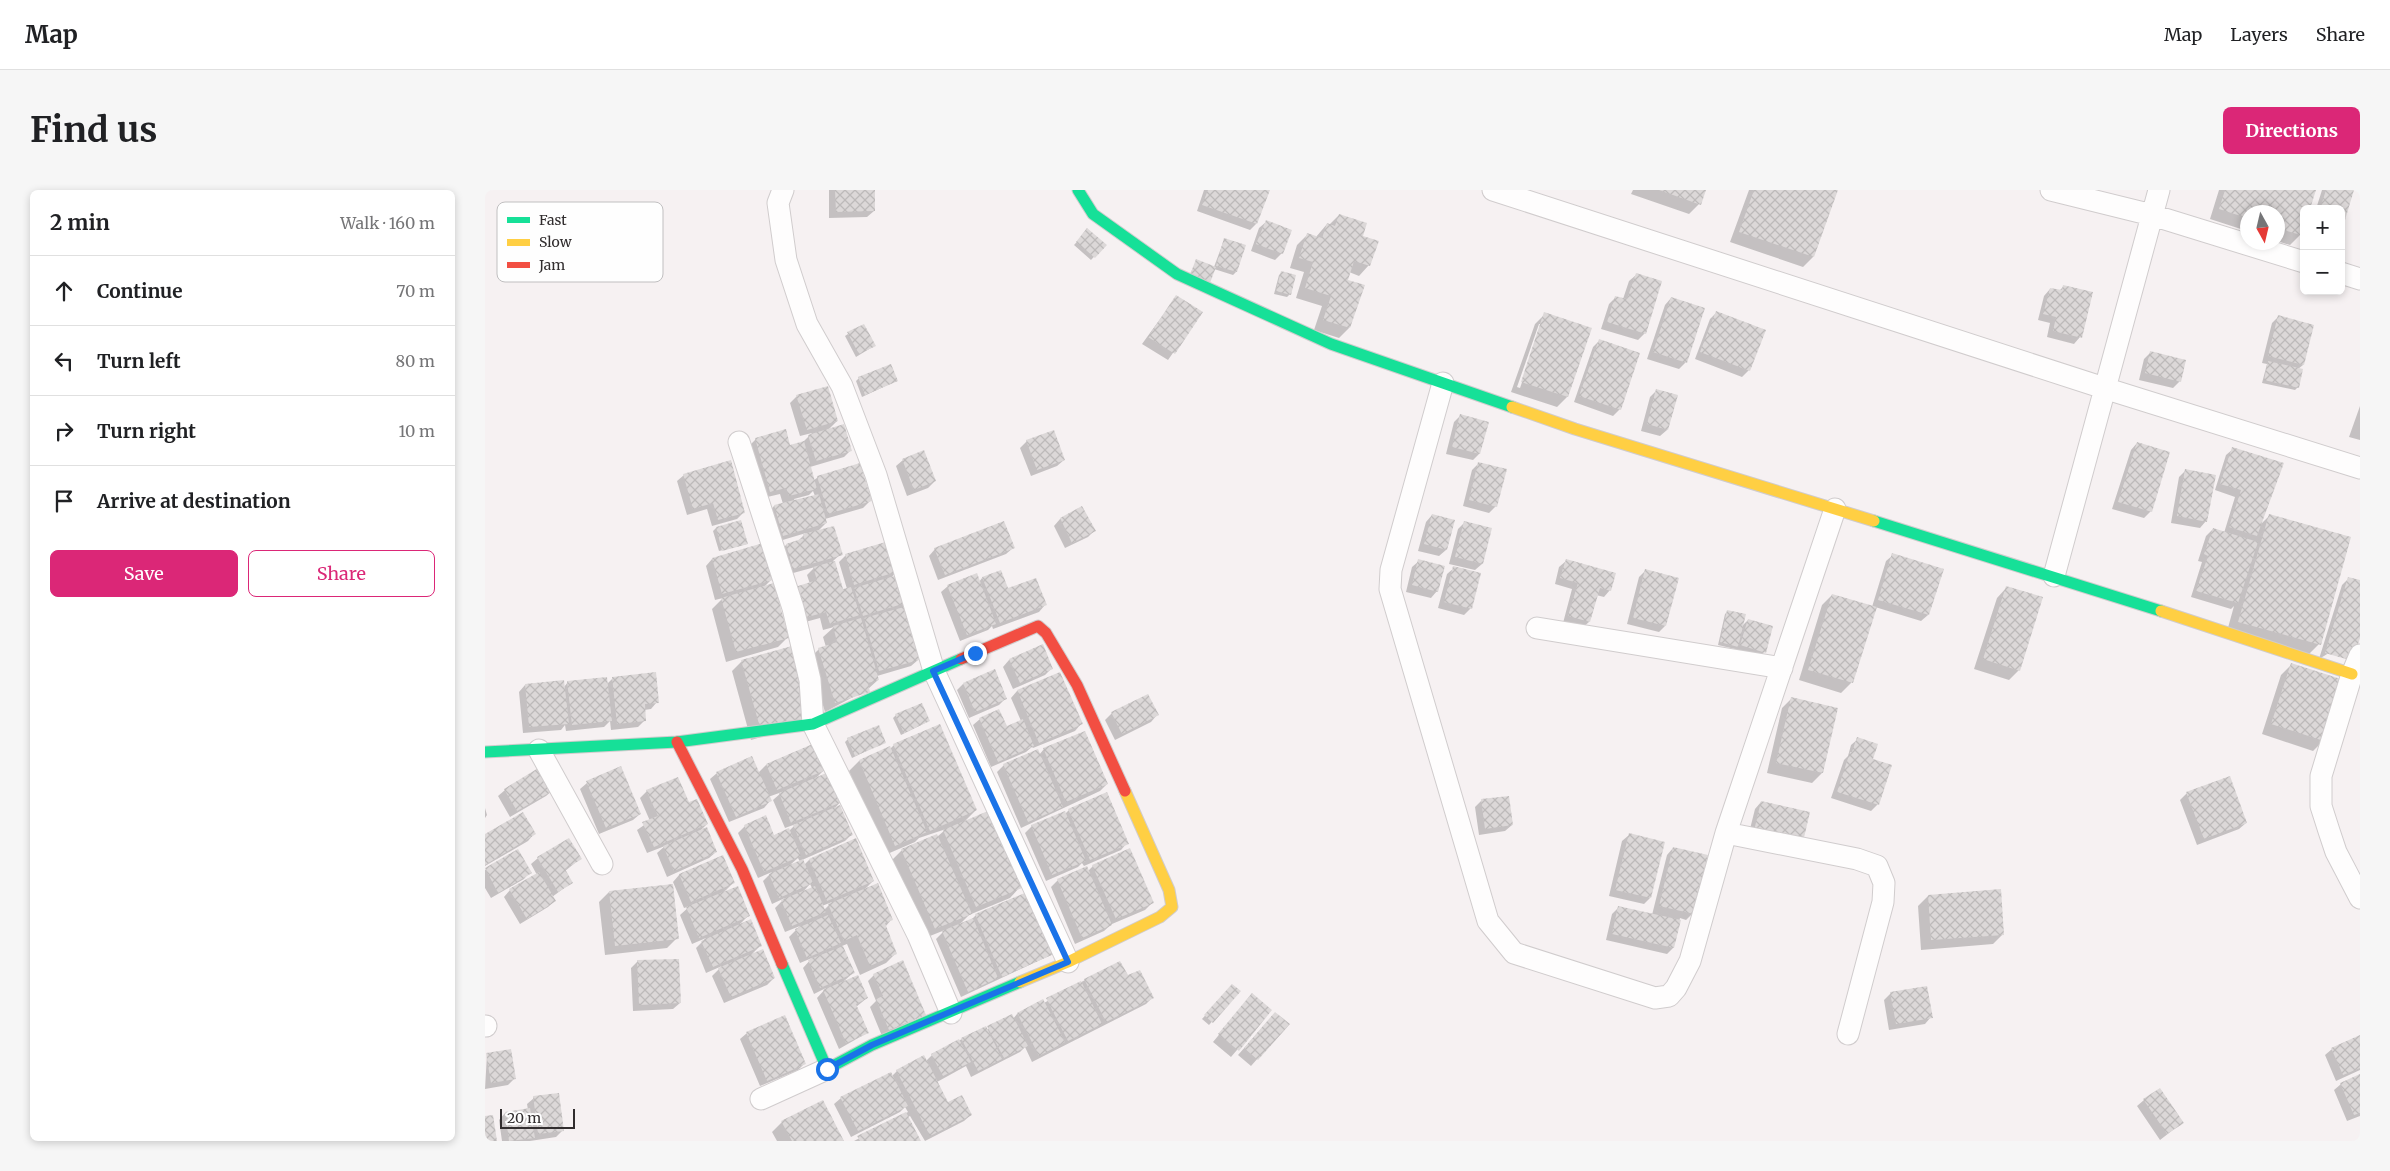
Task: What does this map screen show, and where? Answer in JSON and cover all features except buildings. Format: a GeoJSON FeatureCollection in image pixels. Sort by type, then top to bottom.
{"type":"FeatureCollection","features":[{"type":"Feature","properties":{"kind":"street"},"geometry":{"type":"LineString","coordinates":[[783,190],[778,202],[786,260],[807,324],[842,386],[876,475],[933,671],[1068,962]]}},
{"type":"Feature","properties":{"kind":"street"},"geometry":{"type":"LineString","coordinates":[[1078,190],[1093,214],[1177,274],[1331,344],[1575,429],[2054,576],[2356,664],[2321,776],[2321,806],[2336,852],[2360,898]]}},
{"type":"Feature","properties":{"kind":"street"},"geometry":{"type":"LineString","coordinates":[[1493,190],[2104,388],[2360,468]]}},
{"type":"Feature","properties":{"kind":"street"},"geometry":{"type":"LineString","coordinates":[[2051,190],[2153,215],[2300,261]]}},
{"type":"Feature","properties":{"kind":"street"},"geometry":{"type":"LineString","coordinates":[[2054,576],[2159,190]]}},
{"type":"Feature","properties":{"kind":"street"},"geometry":{"type":"LineString","coordinates":[[2345,274],[2360,279]]}},
{"type":"Feature","properties":{"kind":"street"},"geometry":{"type":"LineString","coordinates":[[1443,383],[1391,570],[1390,589],[1488,921],[1514,953],[1655,998],[1669,996],[1676,988],[1690,961],[1726,833],[1835,509]]}},
{"type":"Feature","properties":{"kind":"street"},"geometry":{"type":"LineString","coordinates":[[739,442],[793,608],[810,680],[813,724],[918,935],[951,1012]]}},
{"type":"Feature","properties":{"kind":"street"},"geometry":{"type":"LineString","coordinates":[[485,752],[677,742],[813,724],[1038,626],[1046,633],[1077,684],[1169,890],[1172,907],[1160,917],[1068,962],[872,1045],[827,1069],[761,1100]]}},
{"type":"Feature","properties":{"kind":"street"},"geometry":{"type":"LineString","coordinates":[[1537,628],[1782,668]]}},
{"type":"Feature","properties":{"kind":"street"},"geometry":{"type":"LineString","coordinates":[[677,742],[742,869],[827,1069]]}},
{"type":"Feature","properties":{"kind":"street"},"geometry":{"type":"LineString","coordinates":[[539,750],[603,864]]}},
{"type":"Feature","properties":{"kind":"street"},"geometry":{"type":"LineString","coordinates":[[1726,833],[1857,858],[1877,866],[1884,884],[1883,902],[1848,1034]]}},
{"type":"Feature","properties":{"kind":"traffic: fast"},"geometry":{"type":"LineString","coordinates":[[1078,190],[1093,214],[1177,274],[1331,344],[1512,407]]}},
{"type":"Feature","properties":{"kind":"traffic: fast"},"geometry":{"type":"LineString","coordinates":[[1874,521],[2161,611]]}},
{"type":"Feature","properties":{"kind":"traffic: fast"},"geometry":{"type":"LineString","coordinates":[[485,752],[677,742],[813,724],[961,659]]}},
{"type":"Feature","properties":{"kind":"traffic: fast"},"geometry":{"type":"LineString","coordinates":[[782,964],[827,1069],[872,1045],[1020,982]]}},
{"type":"Feature","properties":{"kind":"traffic: slow"},"geometry":{"type":"LineString","coordinates":[[1512,407],[1575,429],[1874,521]]}},
{"type":"Feature","properties":{"kind":"traffic: slow"},"geometry":{"type":"LineString","coordinates":[[2161,611],[2352,674]]}},
{"type":"Feature","properties":{"kind":"traffic: slow"},"geometry":{"type":"LineString","coordinates":[[1020,982],[1068,962],[1160,917],[1172,907],[1169,890],[1125,791]]}},
{"type":"Feature","properties":{"kind":"traffic: jam"},"geometry":{"type":"LineString","coordinates":[[961,659],[1038,626],[1046,633],[1077,685],[1125,791]]}},
{"type":"Feature","properties":{"kind":"traffic: jam"},"geometry":{"type":"LineString","coordinates":[[677,742],[742,869],[782,964]]}},
{"type":"Feature","properties":{"kind":"route"},"geometry":{"type":"LineString","coordinates":[[827,1069],[872,1045],[1068,962],[933,671],[975,653]]}}]}
